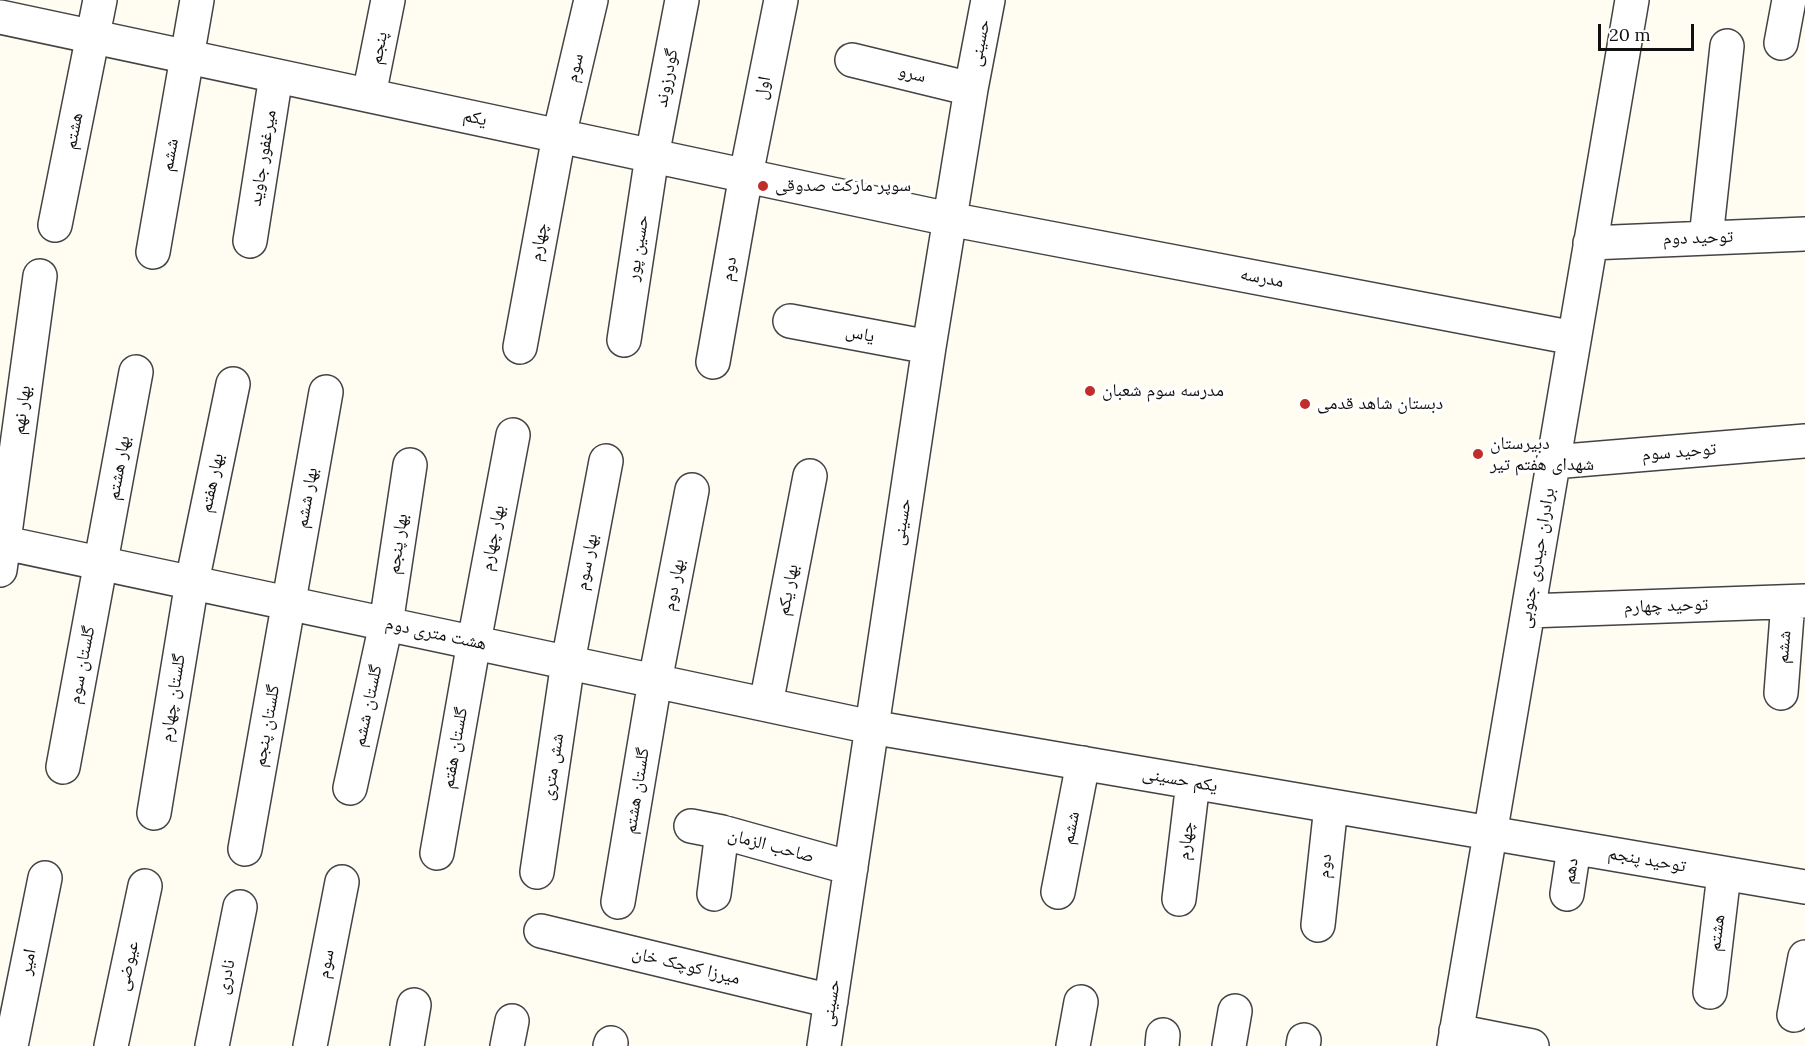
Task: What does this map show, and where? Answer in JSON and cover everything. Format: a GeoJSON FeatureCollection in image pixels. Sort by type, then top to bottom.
{"type":"FeatureCollection","features":[{"type":"Feature","properties":{"kind":"street","name":"هشتم"},"geometry":{"type":"LineString","coordinates":[[55,225],[100,0]]}},
{"type":"Feature","properties":{"kind":"street","name":"ششم"},"geometry":{"type":"LineString","coordinates":[[153,252],[197,0]]}},
{"type":"Feature","properties":{"kind":"street","name":"پنجم"},"geometry":{"type":"LineString","coordinates":[[369,95],[388,0]]}},
{"type":"Feature","properties":{"kind":"street","name":"سوم"},"geometry":{"type":"LineString","coordinates":[[559,136],[591,0]]}},
{"type":"Feature","properties":{"kind":"street","name":"گودرزوند"},"geometry":{"type":"LineString","coordinates":[[652,156],[682,0]]}},
{"type":"Feature","properties":{"kind":"street","name":"اول"},"geometry":{"type":"LineString","coordinates":[[746,176],[781,0]]}},
{"type":"Feature","properties":{"kind":"street","name":"حسینی"},"geometry":{"type":"LineString","coordinates":[[824,1046],[949,219],[988,0]]}},
{"type":"Feature","properties":{"kind":"street","name":"برادران حیدری جنوبی"},"geometry":{"type":"LineString","coordinates":[[1455,1039],[1632,0]]}},
{"type":"Feature","properties":{"kind":"street"},"geometry":{"type":"LineString","coordinates":[[1781,43],[1789,0]]}},
{"type":"Feature","properties":{"kind":"street","name":"یکم"},"geometry":{"type":"LineString","coordinates":[[0,18],[949,219]]}},
{"type":"Feature","properties":{"kind":"street"},"geometry":{"type":"LineString","coordinates":[[1706,238],[1726,46]]}},
{"type":"Feature","properties":{"kind":"street","name":"سرو"},"geometry":{"type":"LineString","coordinates":[[852,60],[971,88]]}},
{"type":"Feature","properties":{"kind":"street","name":"میرغفور جاوید"},"geometry":{"type":"LineString","coordinates":[[250,241],[276,76]]}},
{"type":"Feature","properties":{"kind":"street","name":"چهارم"},"geometry":{"type":"LineString","coordinates":[[520,347],[559,136]]}},
{"type":"Feature","properties":{"kind":"street","name":"حسین پور"},"geometry":{"type":"LineString","coordinates":[[624,340],[652,156]]}},
{"type":"Feature","properties":{"kind":"street","name":"دوم"},"geometry":{"type":"LineString","coordinates":[[713,362],[746,176]]}},
{"type":"Feature","properties":{"kind":"street","name":"مدرسه"},"geometry":{"type":"LineString","coordinates":[[949,219],[1574,338]]}},
{"type":"Feature","properties":{"kind":"street","name":"توحید دوم"},"geometry":{"type":"LineString","coordinates":[[1590,243],[1805,234]]}},
{"type":"Feature","properties":{"kind":"street","name":"بهار نهم"},"geometry":{"type":"LineString","coordinates":[[1,552],[40,276]]}},
{"type":"Feature","properties":{"kind":"street","name":"یاس"},"geometry":{"type":"LineString","coordinates":[[790,321],[929,347]]}},
{"type":"Feature","properties":{"kind":"street","name":"بهار هشتم"},"geometry":{"type":"LineString","coordinates":[[101,563],[136,372]]}},
{"type":"Feature","properties":{"kind":"street","name":"بهار هفتم"},"geometry":{"type":"LineString","coordinates":[[192,582],[233,384]]}},
{"type":"Feature","properties":{"kind":"street","name":"بهار ششم"},"geometry":{"type":"LineString","coordinates":[[289,603],[326,392]]}},
{"type":"Feature","properties":{"kind":"street","name":"بهار چهارم"},"geometry":{"type":"LineString","coordinates":[[474,642],[513,435]]}},
{"type":"Feature","properties":{"kind":"street","name":"توحید سوم"},"geometry":{"type":"LineString","coordinates":[[1553,462],[1805,441]]}},
{"type":"Feature","properties":{"kind":"street","name":"بهار سوم"},"geometry":{"type":"LineString","coordinates":[[568,662],[606,461]]}},
{"type":"Feature","properties":{"kind":"street","name":"بهار پنجم"},"geometry":{"type":"LineString","coordinates":[[386,624],[410,465]]}},
{"type":"Feature","properties":{"kind":"street","name":"بهار یکم"},"geometry":{"type":"LineString","coordinates":[[766,705],[810,476]]}},
{"type":"Feature","properties":{"kind":"street","name":"بهار دوم"},"geometry":{"type":"LineString","coordinates":[[655,681],[692,490]]}},
{"type":"Feature","properties":{"kind":"street","name":"هشت متری دوم"},"geometry":{"type":"LineString","coordinates":[[1,552],[101,563],[871,727]]}},
{"type":"Feature","properties":{"kind":"street","name":"گلستان سوم"},"geometry":{"type":"LineString","coordinates":[[63,767],[101,563]]}},
{"type":"Feature","properties":{"kind":"street","name":"گلستان چهارم"},"geometry":{"type":"LineString","coordinates":[[154,813],[192,582]]}},
{"type":"Feature","properties":{"kind":"street","name":"ششم"},"geometry":{"type":"LineString","coordinates":[[1780,693],[1797,601]]}},
{"type":"Feature","properties":{"kind":"street","name":"توحید چهارم"},"geometry":{"type":"LineString","coordinates":[[1528,611],[1797,601]]}},
{"type":"Feature","properties":{"kind":"street","name":"گلستان پنجم"},"geometry":{"type":"LineString","coordinates":[[245,849],[289,603]]}},
{"type":"Feature","properties":{"kind":"street","name":"گلستان ششم"},"geometry":{"type":"LineString","coordinates":[[350,788],[386,624]]}},
{"type":"Feature","properties":{"kind":"street","name":"گلستان هفتم"},"geometry":{"type":"LineString","coordinates":[[437,853],[474,642]]}},
{"type":"Feature","properties":{"kind":"street","name":"شش متری"},"geometry":{"type":"LineString","coordinates":[[537,872],[568,662]]}},
{"type":"Feature","properties":{"kind":"street","name":"گلستان هشتم"},"geometry":{"type":"LineString","coordinates":[[618,902],[655,681]]}},
{"type":"Feature","properties":{"kind":"street","name":"یکم حسینی"},"geometry":{"type":"LineString","coordinates":[[871,727],[1490,833]]}},
{"type":"Feature","properties":{"kind":"street","name":"ششم"},"geometry":{"type":"LineString","coordinates":[[1058,892],[1083,763]]}},
{"type":"Feature","properties":{"kind":"street","name":"چهارم"},"geometry":{"type":"LineString","coordinates":[[1179,899],[1193,782]]}},
{"type":"Feature","properties":{"kind":"street","name":"دوم"},"geometry":{"type":"LineString","coordinates":[[1318,925],[1331,806]]}},
{"type":"Feature","properties":{"kind":"street","name":"صاحب الزمان"},"geometry":{"type":"LineString","coordinates":[[691,826],[722,832],[851,868]]}},
{"type":"Feature","properties":{"kind":"street"},"geometry":{"type":"LineString","coordinates":[[714,894],[722,832]]}},
{"type":"Feature","properties":{"kind":"street","name":"توحید پنجم"},"geometry":{"type":"LineString","coordinates":[[1490,833],[1805,887]]}},
{"type":"Feature","properties":{"kind":"street","name":"دهم"},"geometry":{"type":"LineString","coordinates":[[1567,894],[1574,848]]}},
{"type":"Feature","properties":{"kind":"street","name":"هشتم"},"geometry":{"type":"LineString","coordinates":[[1710,992],[1724,874]]}},
{"type":"Feature","properties":{"kind":"street","name":"امیر"},"geometry":{"type":"LineString","coordinates":[[11,1046],[45,878]]}},
{"type":"Feature","properties":{"kind":"street","name":"سوم"},"geometry":{"type":"LineString","coordinates":[[310,1046],[342,882]]}},
{"type":"Feature","properties":{"kind":"street","name":"عیوضی"},"geometry":{"type":"LineString","coordinates":[[111,1046],[145,886]]}},
{"type":"Feature","properties":{"kind":"street","name":"نادری"},"geometry":{"type":"LineString","coordinates":[[212,1046],[240,907]]}},
{"type":"Feature","properties":{"kind":"street","name":"میرزا کوچک خان"},"geometry":{"type":"LineString","coordinates":[[541,931],[831,1001]]}},
{"type":"Feature","properties":{"kind":"street"},"geometry":{"type":"LineString","coordinates":[[1794,1015],[1805,957]]}},
{"type":"Feature","properties":{"kind":"street"},"geometry":{"type":"LineString","coordinates":[[1073,1046],[1081,1002]]}},
{"type":"Feature","properties":{"kind":"street"},"geometry":{"type":"LineString","coordinates":[[407,1046],[414,1005]]}},
{"type":"Feature","properties":{"kind":"street"},"geometry":{"type":"LineString","coordinates":[[1229,1046],[1235,1011]]}},
{"type":"Feature","properties":{"kind":"street"},"geometry":{"type":"LineString","coordinates":[[1455,1039],[1532,1046]]}},
{"type":"Feature","properties":{"kind":"place","name":"سوپر مارکت صدوقی"},"geometry":{"type":"Point","coordinates":[763,186]}},
{"type":"Feature","properties":{"kind":"place","name":"مدرسه سوم شعبان"},"geometry":{"type":"Point","coordinates":[1090,391]}},
{"type":"Feature","properties":{"kind":"place","name":"دبستان شاهد قدمی"},"geometry":{"type":"Point","coordinates":[1305,404]}},
{"type":"Feature","properties":{"kind":"place","name":"دبیرستان شهدای هفتم تیر"},"geometry":{"type":"Point","coordinates":[1478,454]}}]}
